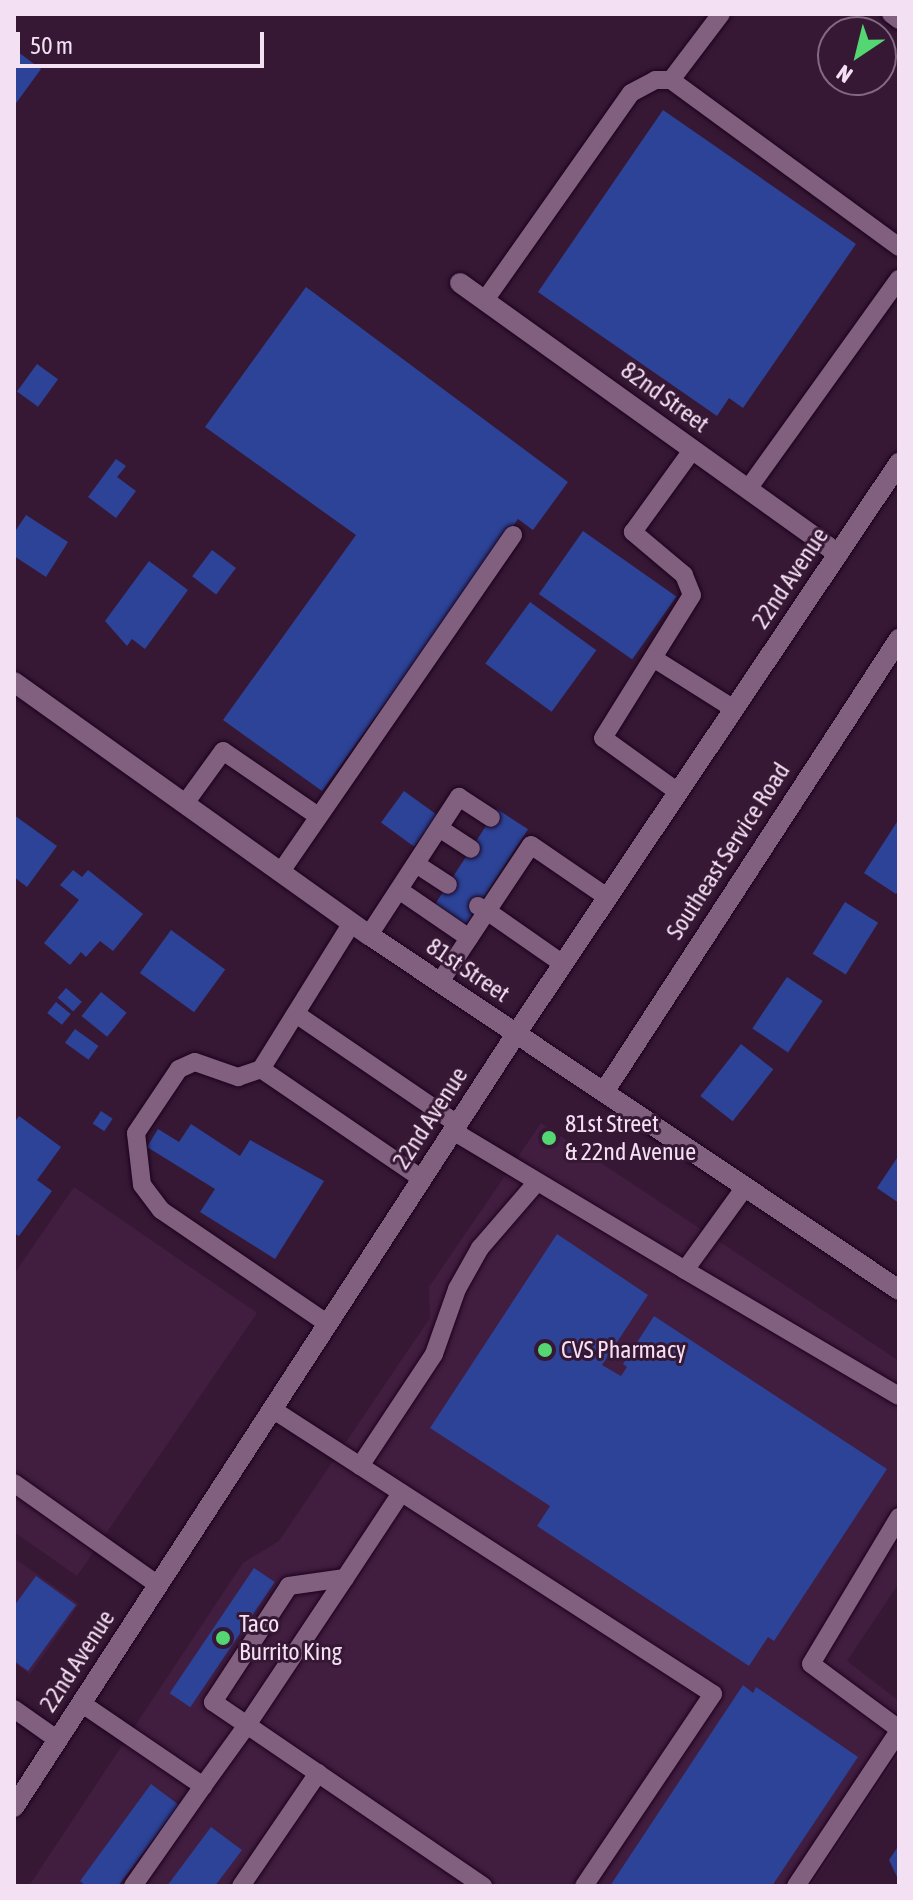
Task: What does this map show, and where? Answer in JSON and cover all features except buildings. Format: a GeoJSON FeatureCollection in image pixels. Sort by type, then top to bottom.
{"type":"FeatureCollection","features":[{"type":"Feature","properties":{"kind":"street","name":"82nd Street"},"geometry":{"type":"LineString","coordinates":[[460,283],[838,554]]}},
{"type":"Feature","properties":{"kind":"street","name":"22nd Avenue"},"geometry":{"type":"LineString","coordinates":[[14,1807],[516,1034],[899,463]]}},
{"type":"Feature","properties":{"kind":"street","name":"Southeast Service Road"},"geometry":{"type":"LineString","coordinates":[[604,1092],[899,639]]}},
{"type":"Feature","properties":{"kind":"street","name":"81st Street"},"geometry":{"type":"LineString","coordinates":[[14,682],[361,929],[899,1290]]}},
{"type":"Feature","properties":{"kind":"lane"},"geometry":{"type":"LineString","coordinates":[[671,80],[721,14]]}},
{"type":"Feature","properties":{"kind":"lane"},"geometry":{"type":"LineString","coordinates":[[891,14],[899,20]]}},
{"type":"Feature","properties":{"kind":"lane"},"geometry":{"type":"LineString","coordinates":[[485,300],[631,93],[655,80],[671,80],[899,247]]}},
{"type":"Feature","properties":{"kind":"lane"},"geometry":{"type":"LineString","coordinates":[[748,489],[899,279]]}},
{"type":"Feature","properties":{"kind":"lane"},"geometry":{"type":"LineString","coordinates":[[678,792],[603,738],[692,595],[684,575],[633,532],[693,449]]}},
{"type":"Feature","properties":{"kind":"lane"},"geometry":{"type":"LineString","coordinates":[[282,870],[513,535]]}},
{"type":"Feature","properties":{"kind":"lane"},"geometry":{"type":"LineString","coordinates":[[653,658],[734,709]]}},
{"type":"Feature","properties":{"kind":"lane"},"geometry":{"type":"LineString","coordinates":[[186,802],[223,751],[318,816]]}},
{"type":"Feature","properties":{"kind":"lane"},"geometry":{"type":"LineString","coordinates":[[328,1324],[161,1210],[142,1185],[136,1133],[179,1069],[195,1062],[238,1077],[261,1069],[296,1014],[361,929],[399,890],[459,797],[491,818]]}},
{"type":"Feature","properties":{"kind":"lane"},"geometry":{"type":"LineString","coordinates":[[439,828],[471,849]]}},
{"type":"Feature","properties":{"kind":"lane"},"geometry":{"type":"LineString","coordinates":[[440,982],[526,842],[607,897]]}},
{"type":"Feature","properties":{"kind":"lane"},"geometry":{"type":"LineString","coordinates":[[416,864],[448,885]]}},
{"type":"Feature","properties":{"kind":"lane"},"geometry":{"type":"LineString","coordinates":[[399,890],[469,938]]}},
{"type":"Feature","properties":{"kind":"lane"},"geometry":{"type":"LineString","coordinates":[[483,908],[563,964]]}},
{"type":"Feature","properties":{"kind":"lane"},"geometry":{"type":"LineString","coordinates":[[296,1014],[455,1128],[537,1182],[899,1396]]}},
{"type":"Feature","properties":{"kind":"lane"},"geometry":{"type":"LineString","coordinates":[[261,1069],[422,1179]]}},
{"type":"Feature","properties":{"kind":"lane"},"geometry":{"type":"LineString","coordinates":[[360,1466],[434,1354],[457,1289],[480,1248],[537,1182]]}},
{"type":"Feature","properties":{"kind":"lane"},"geometry":{"type":"LineString","coordinates":[[685,1270],[745,1187]]}},
{"type":"Feature","properties":{"kind":"lane"},"geometry":{"type":"LineString","coordinates":[[272,1409],[713,1694],[584,1886]]}},
{"type":"Feature","properties":{"kind":"lane"},"geometry":{"type":"LineString","coordinates":[[14,1483],[158,1585]]}},
{"type":"Feature","properties":{"kind":"lane"},"geometry":{"type":"LineString","coordinates":[[133,1886],[247,1725],[401,1493]]}},
{"type":"Feature","properties":{"kind":"lane"},"geometry":{"type":"LineString","coordinates":[[796,1886],[899,1730],[811,1664],[899,1517]]}},
{"type":"Feature","properties":{"kind":"lane"},"geometry":{"type":"LineString","coordinates":[[345,1578],[289,1586],[213,1702],[483,1886]]}},
{"type":"Feature","properties":{"kind":"lane"},"geometry":{"type":"LineString","coordinates":[[81,1703],[203,1786]]}},
{"type":"Feature","properties":{"kind":"lane"},"geometry":{"type":"LineString","coordinates":[[14,1709],[58,1740]]}},
{"type":"Feature","properties":{"kind":"lane"},"geometry":{"type":"LineString","coordinates":[[241,1886],[318,1773]]}},
{"type":"Feature","properties":{"kind":"shaded area"},"geometry":{"type":"Polygon","coordinates":[[[541,1123],[899,1361],[899,1583],[847,1661],[899,1701],[899,1755],[812,1886],[29,1886],[243,1563],[279,1541],[430,1318],[429,1287],[541,1123]]]}},
{"type":"Feature","properties":{"kind":"shaded area"},"geometry":{"type":"Polygon","coordinates":[[[74,1187],[257,1313],[77,1576],[14,1532],[14,1274],[74,1187]]]}},
{"type":"Feature","properties":{"kind":"shaded area"},"geometry":{"type":"Polygon","coordinates":[[[14,1558],[79,1604],[30,1674],[14,1663],[14,1558]]]}},
{"type":"Feature","properties":{"kind":"place","name":"81st Street & 22nd Avenue"},"geometry":{"type":"Point","coordinates":[549,1138]}},
{"type":"Feature","properties":{"kind":"place","name":"CVS Pharmacy"},"geometry":{"type":"Point","coordinates":[545,1350]}},
{"type":"Feature","properties":{"kind":"place","name":"Taco Burrito King"},"geometry":{"type":"Point","coordinates":[223,1638]}}]}
